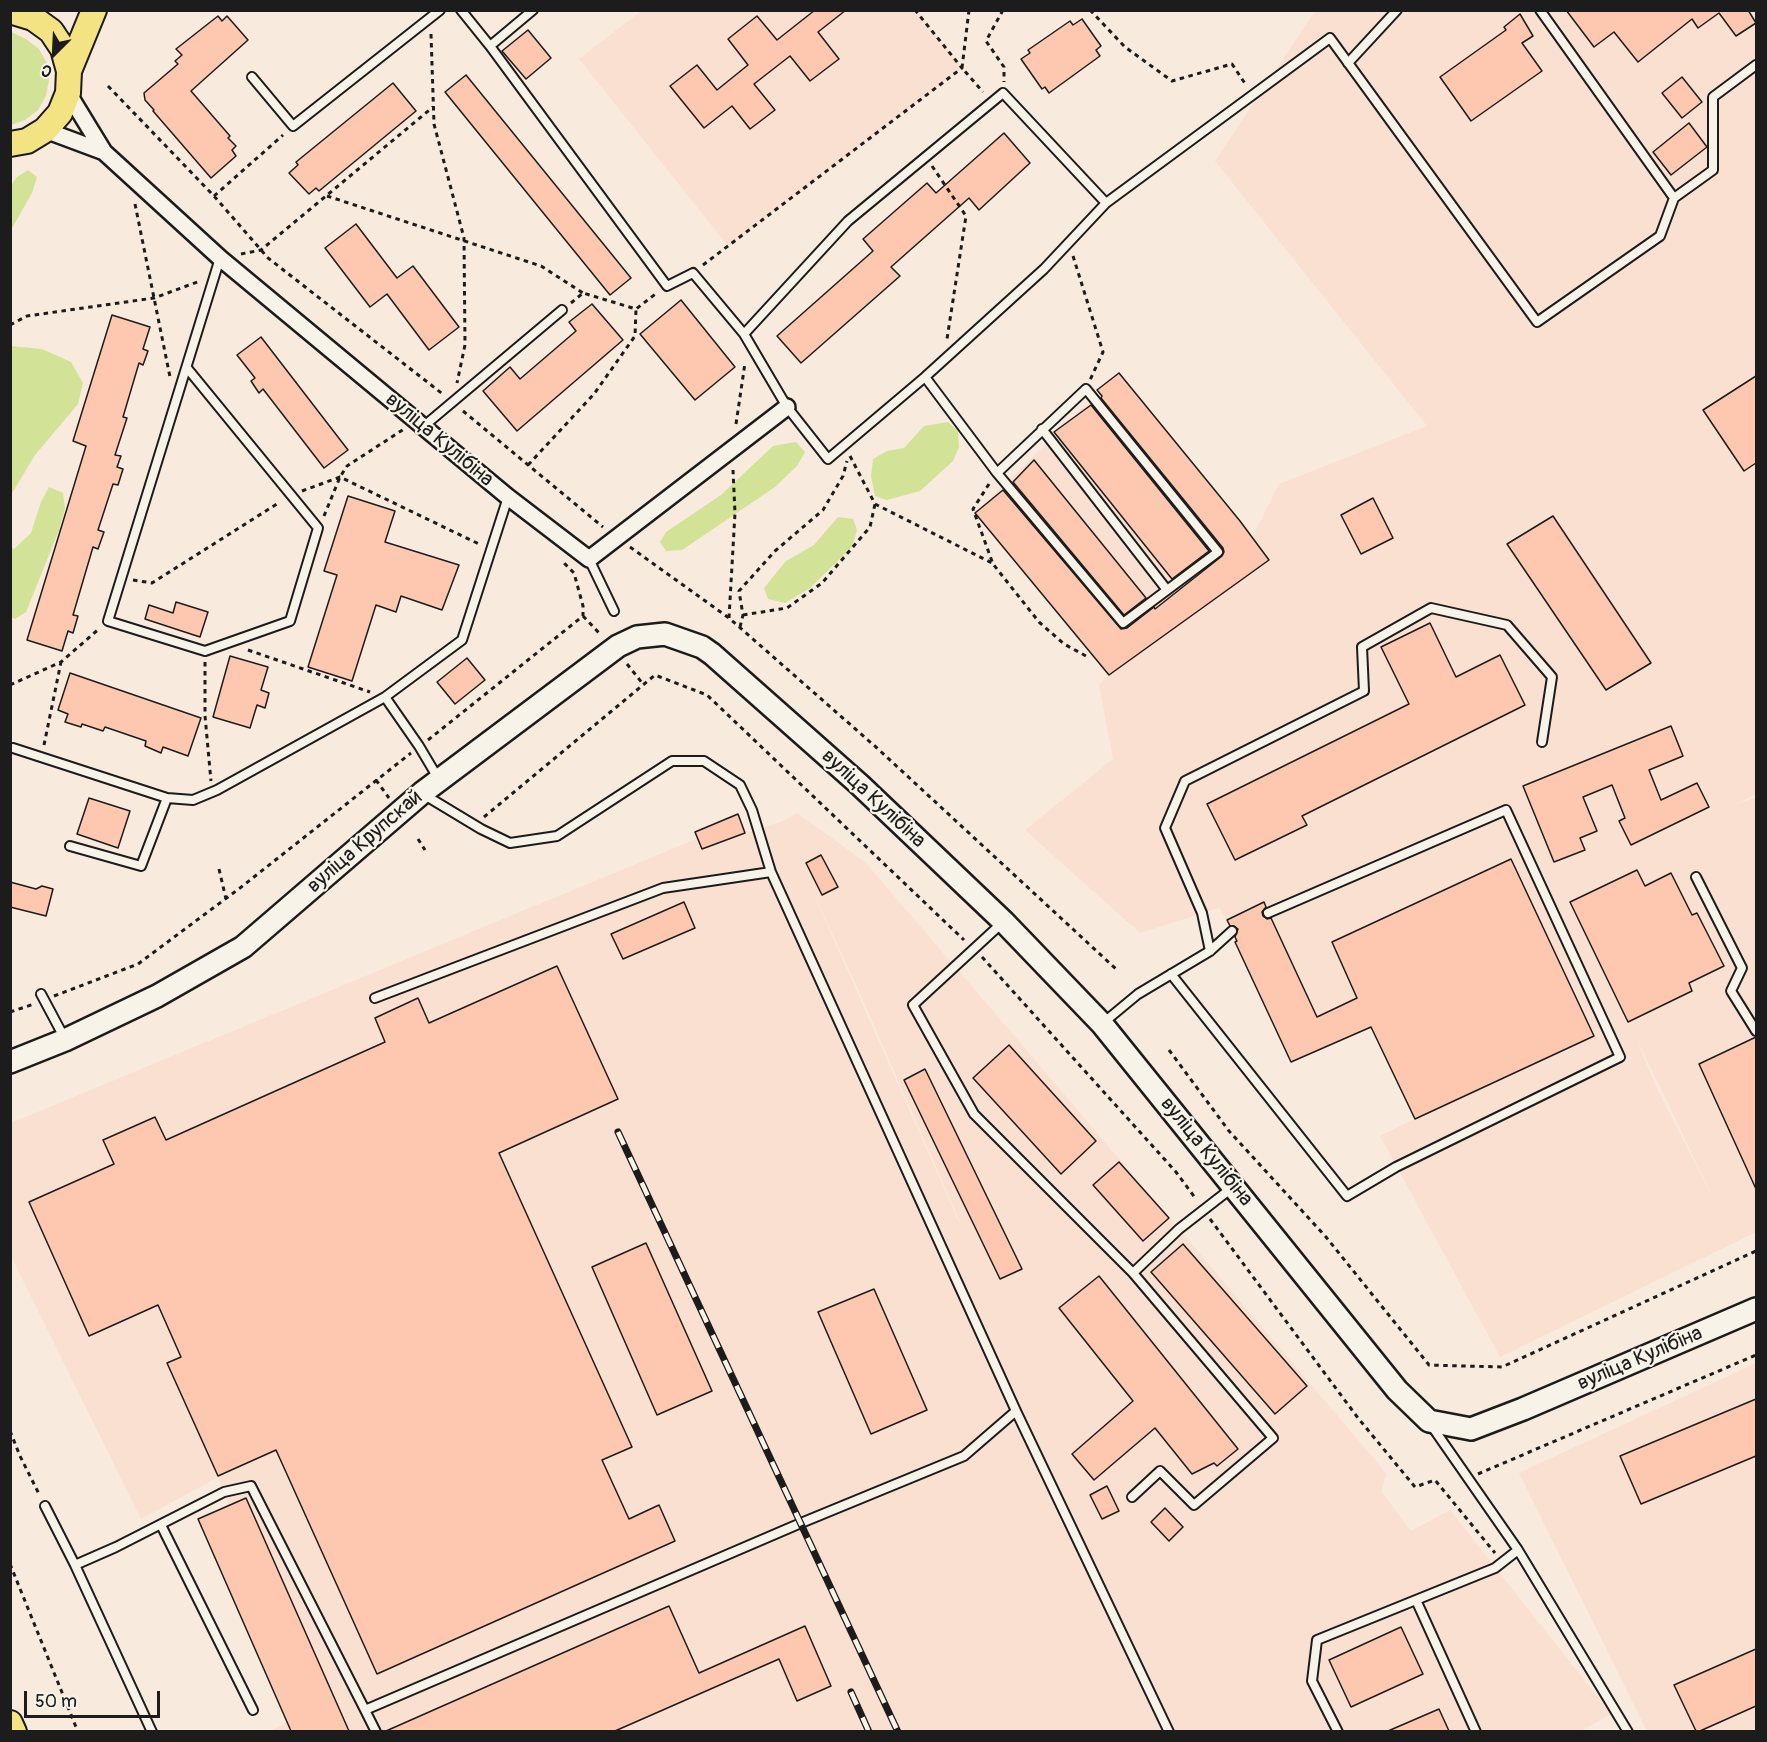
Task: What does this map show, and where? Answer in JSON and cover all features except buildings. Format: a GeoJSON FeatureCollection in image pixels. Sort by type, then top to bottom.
{"type":"FeatureCollection","features":[{"type":"Feature","properties":{"kind":"main road"},"geometry":{"type":"LineString","coordinates":[[10,161],[28,138],[60,113],[94,10]]}},
{"type":"Feature","properties":{"kind":"main road"},"geometry":{"type":"LineString","coordinates":[[10,11],[33,18],[51,31],[63,49],[69,82]]}},
{"type":"Feature","properties":{"kind":"main road","name":"вуліца Крупскай"},"geometry":{"type":"LineString","coordinates":[[10,1062],[65,1040],[157,996],[243,947],[439,779],[618,646],[637,637],[665,634],[702,647],[712,654]]}},
{"type":"Feature","properties":{"kind":"main road","name":"вуліца Кулібіна"},"geometry":{"type":"LineString","coordinates":[[712,654],[860,785],[1004,922],[1102,1024],[1396,1390],[1429,1421],[1471,1429],[1524,1409],[1756,1309]]}},
{"type":"Feature","properties":{"kind":"main road"},"geometry":{"type":"LineString","coordinates":[[10,1724],[14,1731]]}},
{"type":"Feature","properties":{"kind":"street","name":"вуліца Кулібіна"},"geometry":{"type":"LineString","coordinates":[[69,82],[104,152],[129,176],[220,258],[508,497],[589,559]]}},
{"type":"Feature","properties":{"kind":"street","name":"вуліца Кулібіна"},"geometry":{"type":"LineString","coordinates":[[28,138],[104,152]]}},
{"type":"Feature","properties":{"kind":"street"},"geometry":{"type":"LineString","coordinates":[[589,559],[787,406]]}},
{"type":"Feature","properties":{"kind":"lane"},"geometry":{"type":"LineString","coordinates":[[252,77],[293,126],[440,10]]}},
{"type":"Feature","properties":{"kind":"lane"},"geometry":{"type":"LineString","coordinates":[[461,10],[667,286],[693,273],[744,334],[787,406],[828,459],[925,377],[1044,269],[1106,203],[1330,38],[1537,322],[1660,236],[1674,198],[1713,170],[1713,97],[1756,64]]}},
{"type":"Feature","properties":{"kind":"lane"},"geometry":{"type":"LineString","coordinates":[[490,46],[533,10]]}},
{"type":"Feature","properties":{"kind":"lane"},"geometry":{"type":"LineString","coordinates":[[1348,63],[1397,10]]}},
{"type":"Feature","properties":{"kind":"lane"},"geometry":{"type":"LineString","coordinates":[[1540,10],[1674,198]]}},
{"type":"Feature","properties":{"kind":"lane"},"geometry":{"type":"LineString","coordinates":[[744,334],[848,221],[1003,93],[1106,203]]}},
{"type":"Feature","properties":{"kind":"lane"},"geometry":{"type":"LineString","coordinates":[[187,368],[318,528],[290,621],[205,651],[108,621],[220,258]]}},
{"type":"Feature","properties":{"kind":"lane"},"geometry":{"type":"LineString","coordinates":[[421,423],[453,402],[562,310]]}},
{"type":"Feature","properties":{"kind":"lane"},"geometry":{"type":"LineString","coordinates":[[925,377],[997,473],[1123,623],[1218,552],[1086,389],[997,473]]}},
{"type":"Feature","properties":{"kind":"lane"},"geometry":{"type":"LineString","coordinates":[[1042,429],[1167,590]]}},
{"type":"Feature","properties":{"kind":"lane"},"geometry":{"type":"LineString","coordinates":[[13,748],[167,798],[193,800],[212,792],[385,697],[462,640],[508,497]]}},
{"type":"Feature","properties":{"kind":"lane"},"geometry":{"type":"LineString","coordinates":[[589,559],[614,611]]}},
{"type":"Feature","properties":{"kind":"lane"},"geometry":{"type":"LineString","coordinates":[[1210,951],[1202,913],[1165,828],[1185,781],[1364,691],[1362,647],[1431,608],[1507,625],[1552,676],[1542,742]]}},
{"type":"Feature","properties":{"kind":"lane"},"geometry":{"type":"LineString","coordinates":[[385,697],[439,779]]}},
{"type":"Feature","properties":{"kind":"lane"},"geometry":{"type":"LineString","coordinates":[[422,793],[474,825],[510,843],[557,836],[672,761],[704,761],[740,785],[752,810],[771,872],[1016,1411],[1170,1731]]}},
{"type":"Feature","properties":{"kind":"lane"},"geometry":{"type":"LineString","coordinates":[[70,846],[141,866],[167,798]]}},
{"type":"Feature","properties":{"kind":"lane"},"geometry":{"type":"LineString","coordinates":[[1172,974],[1347,1196],[1396,1167],[1620,1057],[1506,810],[1268,913]]}},
{"type":"Feature","properties":{"kind":"lane"},"geometry":{"type":"LineString","coordinates":[[375,998],[663,888],[771,872]]}},
{"type":"Feature","properties":{"kind":"lane"},"geometry":{"type":"LineString","coordinates":[[1696,877],[1742,968],[1731,991],[1756,1030]]}},
{"type":"Feature","properties":{"kind":"lane"},"geometry":{"type":"LineString","coordinates":[[1004,922],[913,1005],[974,1114],[1132,1272],[1273,1438],[1194,1505],[1160,1471],[1132,1497]]}},
{"type":"Feature","properties":{"kind":"lane"},"geometry":{"type":"LineString","coordinates":[[1102,1024],[1138,994],[1210,951],[1232,931]]}},
{"type":"Feature","properties":{"kind":"lane"},"geometry":{"type":"LineString","coordinates":[[43,997],[65,1040]]}},
{"type":"Feature","properties":{"kind":"lane"},"geometry":{"type":"LineString","coordinates":[[1132,1272],[1179,1229],[1234,1187]]}},
{"type":"Feature","properties":{"kind":"lane"},"geometry":{"type":"LineString","coordinates":[[365,1710],[801,1523],[964,1456],[1016,1411]]}},
{"type":"Feature","properties":{"kind":"lane"},"geometry":{"type":"LineString","coordinates":[[1429,1421],[1518,1550],[1628,1731]]}},
{"type":"Feature","properties":{"kind":"lane"},"geometry":{"type":"LineString","coordinates":[[75,1565],[225,1492],[250,1486],[376,1731]]}},
{"type":"Feature","properties":{"kind":"lane"},"geometry":{"type":"LineString","coordinates":[[45,1506],[152,1731]]}},
{"type":"Feature","properties":{"kind":"lane"},"geometry":{"type":"LineString","coordinates":[[161,1525],[253,1710]]}},
{"type":"Feature","properties":{"kind":"lane"},"geometry":{"type":"LineString","coordinates":[[1338,1731],[1312,1681],[1317,1640],[1495,1568],[1518,1550]]}},
{"type":"Feature","properties":{"kind":"lane"},"geometry":{"type":"LineString","coordinates":[[1416,1599],[1476,1731]]}},
{"type":"Feature","properties":{"kind":"path"},"geometry":{"type":"LineString","coordinates":[[915,10],[992,103]]}},
{"type":"Feature","properties":{"kind":"path"},"geometry":{"type":"LineString","coordinates":[[693,273],[962,68],[969,10]]}},
{"type":"Feature","properties":{"kind":"path"},"geometry":{"type":"LineString","coordinates":[[1003,10],[986,41],[1004,67],[1003,93]]}},
{"type":"Feature","properties":{"kind":"path"},"geometry":{"type":"LineString","coordinates":[[1090,10],[1125,47],[1172,81],[1232,64],[1253,95]]}},
{"type":"Feature","properties":{"kind":"path"},"geometry":{"type":"LineString","coordinates":[[430,18],[434,124],[464,242],[465,345],[453,402]]}},
{"type":"Feature","properties":{"kind":"path"},"geometry":{"type":"LineString","coordinates":[[220,258],[261,250],[433,107]]}},
{"type":"Feature","properties":{"kind":"path"},"geometry":{"type":"LineString","coordinates":[[214,196],[293,126]]}},
{"type":"Feature","properties":{"kind":"path"},"geometry":{"type":"LineString","coordinates":[[926,157],[966,216],[944,360]]}},
{"type":"Feature","properties":{"kind":"path"},"geometry":{"type":"LineString","coordinates":[[129,176],[175,404]]}},
{"type":"Feature","properties":{"kind":"path"},"geometry":{"type":"LineString","coordinates":[[327,196],[541,266],[583,293],[636,309]]}},
{"type":"Feature","properties":{"kind":"path"},"geometry":{"type":"LineString","coordinates":[[1069,243],[1103,352],[1086,389]]}},
{"type":"Feature","properties":{"kind":"path"},"geometry":{"type":"LineString","coordinates":[[10,325],[27,316],[154,298],[215,276]]}},
{"type":"Feature","properties":{"kind":"path"},"geometry":{"type":"LineString","coordinates":[[636,309],[667,286]]}},
{"type":"Feature","properties":{"kind":"path"},"geometry":{"type":"LineString","coordinates":[[562,310],[583,293]]}},
{"type":"Feature","properties":{"kind":"path"},"geometry":{"type":"LineString","coordinates":[[528,465],[594,394],[635,336],[636,309]]}},
{"type":"Feature","properties":{"kind":"path"},"geometry":{"type":"LineString","coordinates":[[729,618],[735,513],[732,448],[747,356],[744,334]]}},
{"type":"Feature","properties":{"kind":"path"},"geometry":{"type":"LineString","coordinates":[[318,528],[347,466],[421,423]]}},
{"type":"Feature","properties":{"kind":"path"},"geometry":{"type":"LineString","coordinates":[[740,627],[742,615],[739,591],[775,551],[823,510],[843,476],[849,454],[874,504],[870,527],[822,583],[786,608],[742,615]]}},
{"type":"Feature","properties":{"kind":"path"},"geometry":{"type":"LineString","coordinates":[[997,473],[973,509],[993,564],[1040,622],[1064,644],[1086,656]]}},
{"type":"Feature","properties":{"kind":"path"},"geometry":{"type":"LineString","coordinates":[[874,504],[993,564]]}},
{"type":"Feature","properties":{"kind":"path"},"geometry":{"type":"LineString","coordinates":[[559,558],[574,573],[584,616],[600,634]]}},
{"type":"Feature","properties":{"kind":"path"},"geometry":{"type":"LineString","coordinates":[[10,1012],[43,997],[138,964],[226,899],[584,616]]}},
{"type":"Feature","properties":{"kind":"path"},"geometry":{"type":"LineString","coordinates":[[10,685],[61,662],[108,621]]}},
{"type":"Feature","properties":{"kind":"path"},"geometry":{"type":"LineString","coordinates":[[226,643],[385,697]]}},
{"type":"Feature","properties":{"kind":"path"},"geometry":{"type":"LineString","coordinates":[[205,651],[205,716],[212,792]]}},
{"type":"Feature","properties":{"kind":"path"},"geometry":{"type":"LineString","coordinates":[[42,757],[61,662]]}},
{"type":"Feature","properties":{"kind":"path"},"geometry":{"type":"LineString","coordinates":[[627,664],[643,684]]}},
{"type":"Feature","properties":{"kind":"path"},"geometry":{"type":"LineString","coordinates":[[474,825],[655,675],[707,695],[974,948],[1176,1172],[1358,1418],[1415,1486],[1435,1480],[1502,1562]]}},
{"type":"Feature","properties":{"kind":"path"},"geometry":{"type":"LineString","coordinates":[[376,780],[390,799]]}},
{"type":"Feature","properties":{"kind":"path"},"geometry":{"type":"LineString","coordinates":[[418,839],[425,850]]}},
{"type":"Feature","properties":{"kind":"path"},"geometry":{"type":"LineString","coordinates":[[219,869],[226,899]]}},
{"type":"Feature","properties":{"kind":"path"},"geometry":{"type":"LineString","coordinates":[[1169,1050],[1229,1131],[1326,1237],[1430,1365],[1502,1367],[1756,1251]]}},
{"type":"Feature","properties":{"kind":"path"},"geometry":{"type":"LineString","coordinates":[[1468,1478],[1756,1355]]}},
{"type":"Feature","properties":{"kind":"path"},"geometry":{"type":"LineString","coordinates":[[10,1431],[45,1506]]}},
{"type":"Feature","properties":{"kind":"path"},"geometry":{"type":"LineString","coordinates":[[10,1564],[78,1731]]}},
{"type":"Feature","properties":{"kind":"shaded area"},"geometry":{"type":"Polygon","coordinates":[[[915,10],[962,68],[728,246],[579,59],[641,11],[915,10]]]}},
{"type":"Feature","properties":{"kind":"shaded area"},"geometry":{"type":"Polygon","coordinates":[[[1315,11],[1756,11],[1756,794],[1734,805],[1756,797],[1756,1232],[1500,1357],[1380,1136],[1415,1119],[1371,1028],[1291,1062],[1227,920],[1219,908],[1140,933],[1025,830],[1113,759],[1099,685],[1109,675],[975,513],[1119,373],[1252,538],[1279,484],[1427,426],[1215,161],[1315,11]],[[1573,901],[1570,902],[1616,995],[1573,901]],[[1636,1038],[1657,1089],[1716,1204],[1660,1087],[1636,1038]]]}},
{"type":"Feature","properties":{"kind":"shaded area"},"geometry":{"type":"Polygon","coordinates":[[[797,813],[865,862],[1387,1474],[1381,1491],[1411,1531],[1450,1510],[1611,1714],[1579,1732],[271,1731],[287,1722],[198,1519],[229,1505],[218,1477],[141,1519],[11,1256],[11,1123],[696,839],[695,832],[739,815],[746,833],[781,822],[797,813]],[[807,879],[960,1222],[862,998],[807,879]]]}},
{"type":"Feature","properties":{"kind":"shaded area"},"geometry":{"type":"Polygon","coordinates":[[[1756,1363],[1756,1731],[1647,1731],[1519,1473],[1756,1363]]]}},
{"type":"Feature","properties":{"kind":"green space"},"geometry":{"type":"Polygon","coordinates":[[[11,32],[26,39],[39,49],[47,63],[49,80],[46,96],[38,110],[25,120],[11,125],[11,32]]]}},
{"type":"Feature","properties":{"kind":"green space"},"geometry":{"type":"Polygon","coordinates":[[[28,170],[37,177],[32,193],[11,230],[11,185],[17,177],[28,170]]]}},
{"type":"Feature","properties":{"kind":"green space"},"geometry":{"type":"Polygon","coordinates":[[[11,346],[42,349],[71,362],[83,383],[78,404],[35,455],[11,495],[11,346]]]}},
{"type":"Feature","properties":{"kind":"green space"},"geometry":{"type":"Polygon","coordinates":[[[948,422],[958,431],[959,447],[953,461],[920,491],[887,500],[875,496],[871,476],[873,459],[887,451],[904,448],[924,426],[948,422]]]}},
{"type":"Feature","properties":{"kind":"green space"},"geometry":{"type":"Polygon","coordinates":[[[796,442],[805,452],[797,466],[775,487],[682,550],[666,551],[660,542],[666,532],[721,495],[773,446],[796,442]]]}},
{"type":"Feature","properties":{"kind":"green space"},"geometry":{"type":"Polygon","coordinates":[[[49,487],[63,493],[65,508],[59,530],[26,612],[15,619],[11,617],[11,547],[14,549],[31,533],[41,502],[49,487]]]}},
{"type":"Feature","properties":{"kind":"green space"},"geometry":{"type":"Polygon","coordinates":[[[838,517],[853,519],[857,530],[852,547],[810,588],[785,603],[768,599],[764,588],[786,561],[814,545],[838,517]]]}},
{"type":"Feature","properties":{"kind":"railway"},"geometry":{"type":"LineString","coordinates":[[618,1132],[898,1732]]}},
{"type":"Feature","properties":{"kind":"railway"},"geometry":{"type":"LineString","coordinates":[[851,1692],[869,1732]]}}]}
